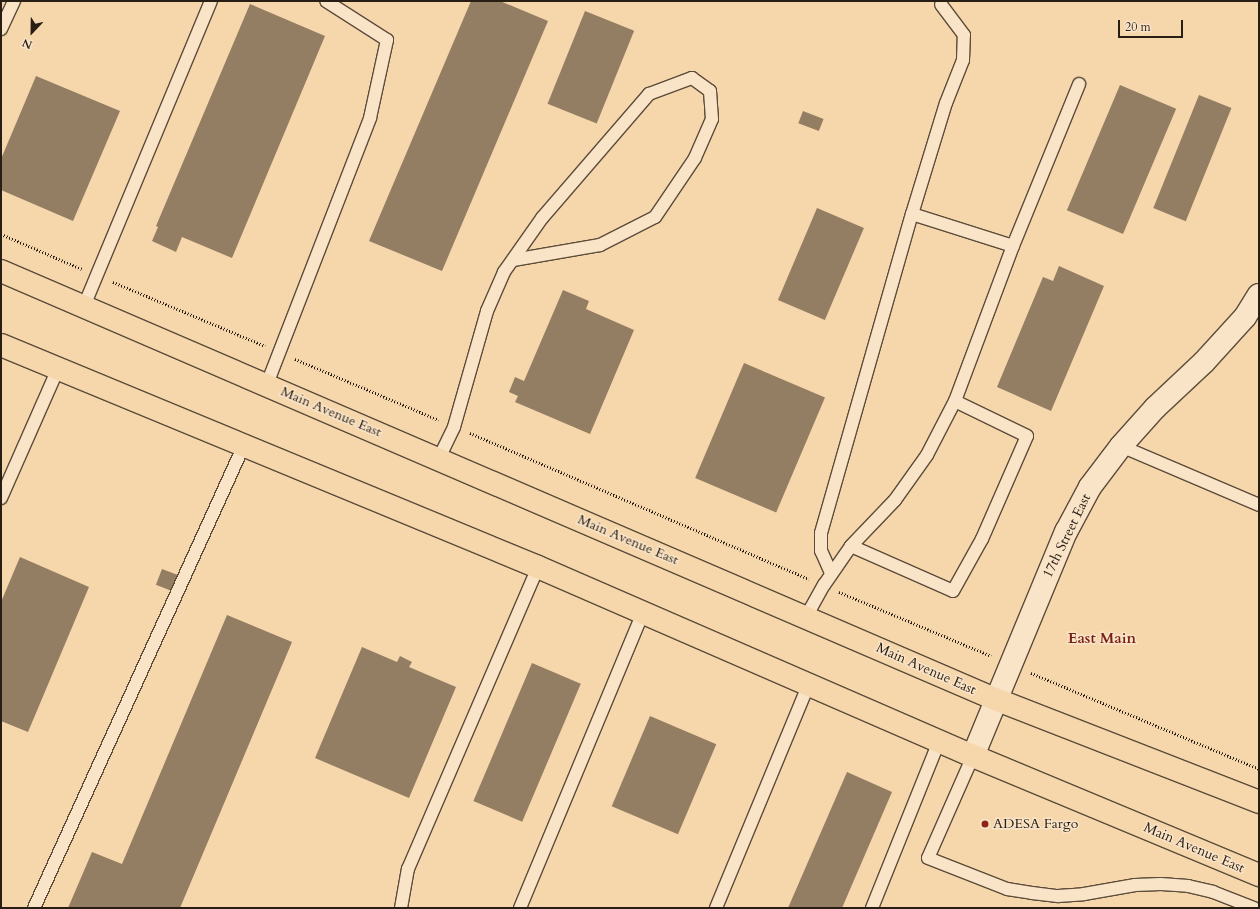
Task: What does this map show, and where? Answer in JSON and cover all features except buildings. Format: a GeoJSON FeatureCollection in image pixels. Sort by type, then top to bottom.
{"type":"FeatureCollection","features":[{"type":"Feature","properties":{"kind":"main road","name":"Main Avenue East"},"geometry":{"type":"LineString","coordinates":[[1,271],[439,458],[995,699],[1259,802]]}},
{"type":"Feature","properties":{"kind":"main road","name":"Main Avenue East"},"geometry":{"type":"LineString","coordinates":[[1,345],[538,567],[973,756],[1259,875]]}},
{"type":"Feature","properties":{"kind":"street","name":"17th Street East"},"geometry":{"type":"LineString","coordinates":[[973,756],[995,699],[1066,532],[1090,487],[1121,446],[1155,408],[1204,362],[1245,317],[1259,295]]}},
{"type":"Feature","properties":{"kind":"lane"},"geometry":{"type":"LineString","coordinates":[[1,29],[14,1]]}},
{"type":"Feature","properties":{"kind":"lane"},"geometry":{"type":"LineString","coordinates":[[84,306],[211,1]]}},
{"type":"Feature","properties":{"kind":"lane"},"geometry":{"type":"LineString","coordinates":[[267,384],[370,118],[387,40],[326,1]]}},
{"type":"Feature","properties":{"kind":"lane"},"geometry":{"type":"LineString","coordinates":[[831,573],[821,552],[821,533],[912,214],[946,103],[963,60],[964,35],[941,5]]}},
{"type":"Feature","properties":{"kind":"lane"},"geometry":{"type":"LineString","coordinates":[[439,458],[454,427],[487,311],[504,272],[542,218],[649,94],[692,78],[710,91],[712,119],[695,158],[655,217],[600,245],[513,260]]}},
{"type":"Feature","properties":{"kind":"lane"},"geometry":{"type":"LineString","coordinates":[[806,617],[831,573],[851,546],[895,500],[928,455],[955,401],[1014,246],[1079,84]]}},
{"type":"Feature","properties":{"kind":"lane"},"geometry":{"type":"LineString","coordinates":[[912,214],[1014,246]]}},
{"type":"Feature","properties":{"kind":"lane"},"geometry":{"type":"LineString","coordinates":[[1,498],[58,369]]}},
{"type":"Feature","properties":{"kind":"lane"},"geometry":{"type":"LineString","coordinates":[[851,546],[954,591],[982,539],[1026,436],[955,401]]}},
{"type":"Feature","properties":{"kind":"lane"},"geometry":{"type":"LineString","coordinates":[[34,908],[244,445]]}},
{"type":"Feature","properties":{"kind":"lane"},"geometry":{"type":"LineString","coordinates":[[1121,446],[1259,505]]}},
{"type":"Feature","properties":{"kind":"lane"},"geometry":{"type":"LineString","coordinates":[[401,908],[408,869],[538,567]]}},
{"type":"Feature","properties":{"kind":"lane"},"geometry":{"type":"LineString","coordinates":[[520,908],[643,612]]}},
{"type":"Feature","properties":{"kind":"lane"},"geometry":{"type":"LineString","coordinates":[[716,908],[809,684]]}},
{"type":"Feature","properties":{"kind":"lane"},"geometry":{"type":"LineString","coordinates":[[872,908],[939,741]]}},
{"type":"Feature","properties":{"kind":"lane"},"geometry":{"type":"LineString","coordinates":[[973,756],[928,858],[994,885],[1032,894],[1058,896],[1084,894],[1135,885],[1161,884],[1188,886],[1213,892],[1254,908]]}},
{"type":"Feature","properties":{"kind":"path"},"geometry":{"type":"LineString","coordinates":[[1,234],[973,648]]}},
{"type":"Feature","properties":{"kind":"path"},"geometry":{"type":"LineString","coordinates":[[1056,683],[1259,769]]}},
{"type":"Feature","properties":{"kind":"place","name":"ADESA Fargo"},"geometry":{"type":"Point","coordinates":[985,824]}},
{"type":"Feature","properties":{"kind":"district","name":"East Main"},"geometry":{"type":"Point","coordinates":[1102,639]}}]}
